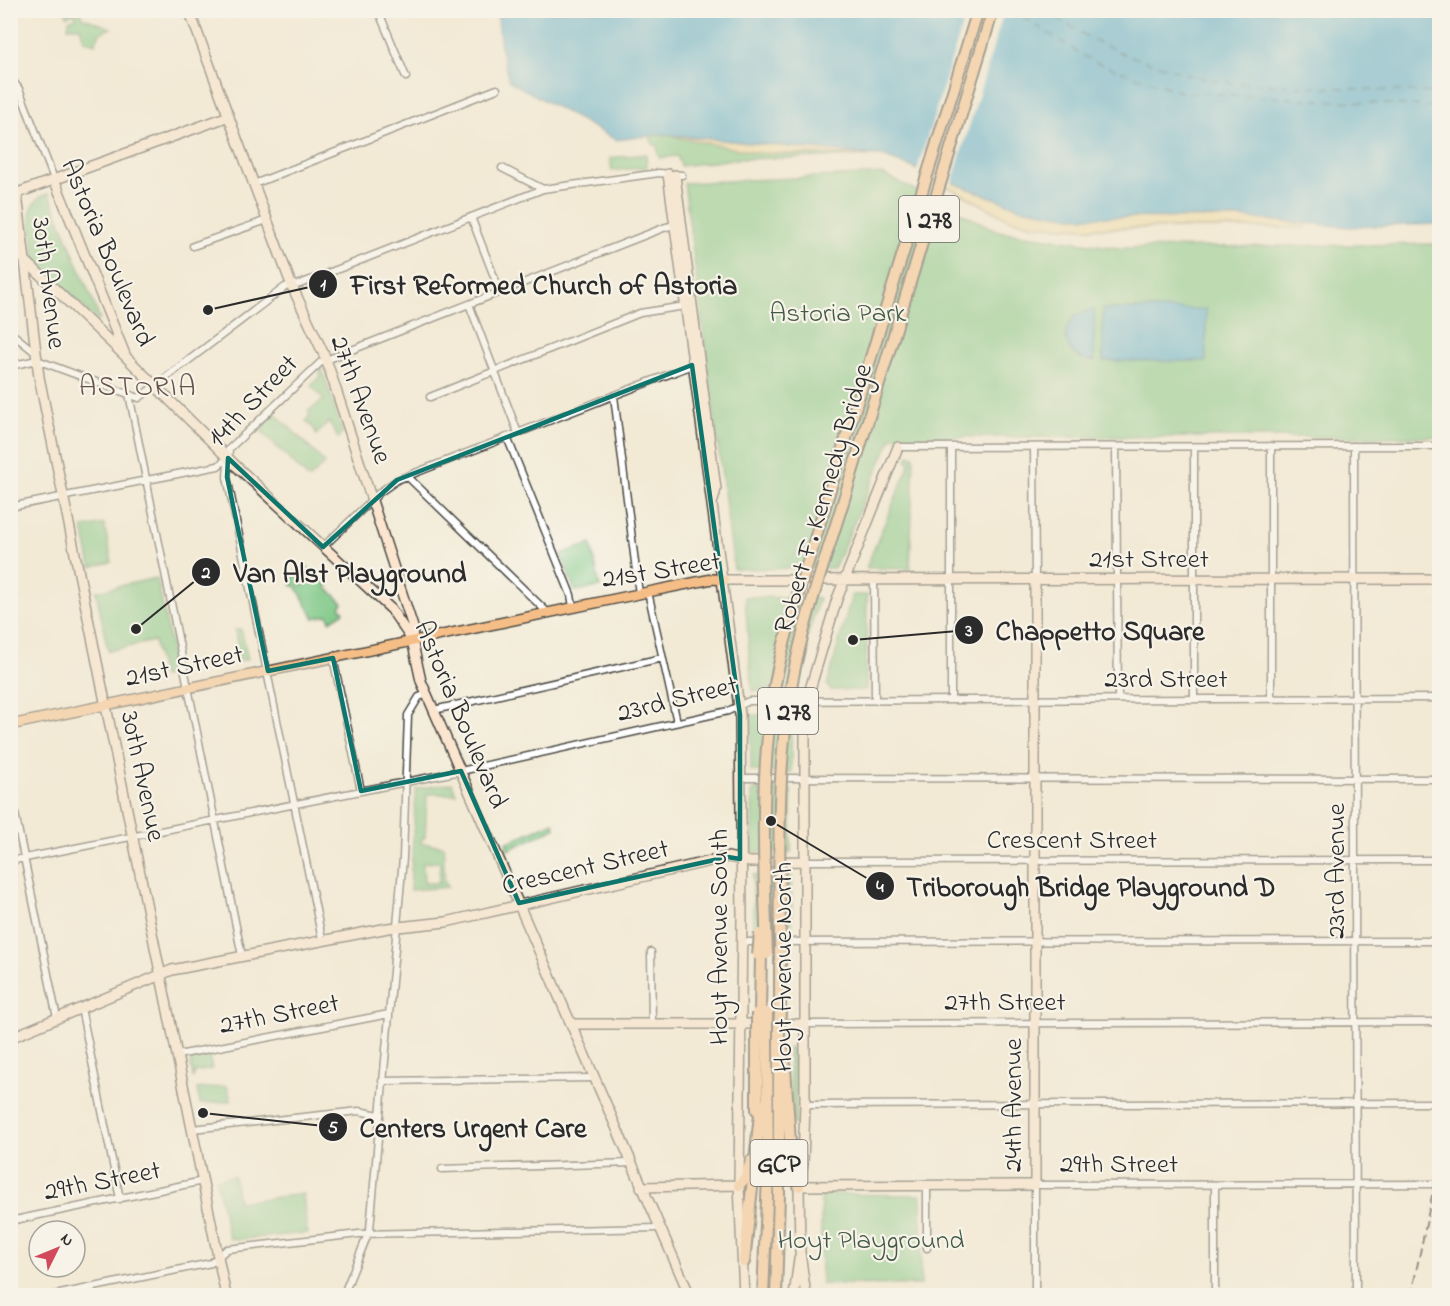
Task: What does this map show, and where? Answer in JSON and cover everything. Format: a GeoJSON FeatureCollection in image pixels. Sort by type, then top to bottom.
{"type":"FeatureCollection","features":[{"type":"Feature","properties":{"kind":"highway","name":"Robert F. Kennedy Bridge"},"geometry":{"type":"LineString","coordinates":[[765,904],[764,780],[768,731],[781,658],[818,529],[978,10]]}},
{"type":"Feature","properties":{"kind":"highway","name":"Robert F. Kennedy Bridge"},"geometry":{"type":"LineString","coordinates":[[780,1012],[782,766],[797,658],[993,10]]}},
{"type":"Feature","properties":{"kind":"highway"},"geometry":{"type":"LineString","coordinates":[[762,954],[760,934],[765,904]]}},
{"type":"Feature","properties":{"kind":"highway","name":"I 278"},"geometry":{"type":"LineString","coordinates":[[763,1296],[768,1193],[761,1032],[765,904]]}},
{"type":"Feature","properties":{"kind":"highway","name":"GCP"},"geometry":{"type":"LineString","coordinates":[[776,1296],[780,1012]]}},
{"type":"Feature","properties":{"kind":"highway"},"geometry":{"type":"LineString","coordinates":[[781,1030],[791,1157],[799,1186]]}},
{"type":"Feature","properties":{"kind":"highway"},"geometry":{"type":"LineString","coordinates":[[739,1185],[748,1172],[755,1140],[761,1032]]}},
{"type":"Feature","properties":{"kind":"highway"},"geometry":{"type":"LineString","coordinates":[[744,1262],[760,1124],[761,1032]]}},
{"type":"Feature","properties":{"kind":"main road","name":"21st Street"},"geometry":{"type":"LineString","coordinates":[[10,724],[548,612],[712,579],[724,579]]}},
{"type":"Feature","properties":{"kind":"street","name":"27th Avenue"},"geometry":{"type":"LineString","coordinates":[[189,10],[291,286],[327,360],[413,627],[412,640]]}},
{"type":"Feature","properties":{"kind":"street"},"geometry":{"type":"LineString","coordinates":[[378,10],[405,77]]}},
{"type":"Feature","properties":{"kind":"street","name":"Astoria Boulevard"},"geometry":{"type":"LineString","coordinates":[[10,77],[19,89],[126,357],[228,458],[391,609],[412,640],[421,681],[690,1296]]}},
{"type":"Feature","properties":{"kind":"street"},"geometry":{"type":"LineString","coordinates":[[254,184],[497,89]]}},
{"type":"Feature","properties":{"kind":"street"},"geometry":{"type":"LineString","coordinates":[[14,195],[229,116]]}},
{"type":"Feature","properties":{"kind":"street"},"geometry":{"type":"LineString","coordinates":[[502,168],[543,189]]}},
{"type":"Feature","properties":{"kind":"street"},"geometry":{"type":"LineString","coordinates":[[10,332],[37,357],[139,398],[285,287],[543,189],[675,175],[685,306],[696,364]]}},
{"type":"Feature","properties":{"kind":"street","name":"30th Avenue"},"geometry":{"type":"LineString","coordinates":[[14,195],[37,357],[63,497],[162,973],[226,1296]]}},
{"type":"Feature","properties":{"kind":"street"},"geometry":{"type":"LineString","coordinates":[[471,217],[500,292]]}},
{"type":"Feature","properties":{"kind":"street"},"geometry":{"type":"LineString","coordinates":[[193,246],[267,220]]}},
{"type":"Feature","properties":{"kind":"street"},"geometry":{"type":"LineString","coordinates":[[678,225],[696,364]]}},
{"type":"Feature","properties":{"kind":"street","name":"14th Street"},"geometry":{"type":"LineString","coordinates":[[10,507],[218,466],[228,458],[229,449],[319,363],[678,225]]}},
{"type":"Feature","properties":{"kind":"street"},"geometry":{"type":"LineString","coordinates":[[10,246],[126,357]]}},
{"type":"Feature","properties":{"kind":"street"},"geometry":{"type":"LineString","coordinates":[[469,304],[518,433]]}},
{"type":"Feature","properties":{"kind":"street"},"geometry":{"type":"LineString","coordinates":[[430,397],[640,313],[685,306]]}},
{"type":"Feature","properties":{"kind":"street"},"geometry":{"type":"LineString","coordinates":[[102,334],[114,326]]}},
{"type":"Feature","properties":{"kind":"street"},"geometry":{"type":"LineString","coordinates":[[10,366],[37,357]]}},
{"type":"Feature","properties":{"kind":"street"},"geometry":{"type":"LineString","coordinates":[[323,547],[388,485],[696,364]]}},
{"type":"Feature","properties":{"kind":"street","name":"Hoyt Avenue South"},"geometry":{"type":"LineString","coordinates":[[696,364],[708,487],[713,501],[739,705],[741,778],[739,1185],[744,1296]]}},
{"type":"Feature","properties":{"kind":"street"},"geometry":{"type":"LineString","coordinates":[[129,394],[242,956]]}},
{"type":"Feature","properties":{"kind":"street"},"geometry":{"type":"LineString","coordinates":[[614,396],[643,593],[662,658],[677,722]]}},
{"type":"Feature","properties":{"kind":"street"},"geometry":{"type":"LineString","coordinates":[[507,437],[571,595],[573,607]]}},
{"type":"Feature","properties":{"kind":"street"},"geometry":{"type":"LineString","coordinates":[[1271,446],[1271,698]]}},
{"type":"Feature","properties":{"kind":"street","name":"23rd Avenue"},"geometry":{"type":"LineString","coordinates":[[1354,446],[1356,1296]]}},
{"type":"Feature","properties":{"kind":"street"},"geometry":{"type":"LineString","coordinates":[[898,447],[1440,446]]}},
{"type":"Feature","properties":{"kind":"street","name":"Hoyt Avenue North"},"geometry":{"type":"LineString","coordinates":[[806,1296],[800,1252],[799,1186],[803,1163],[805,1105],[806,699],[844,581],[898,447]]}},
{"type":"Feature","properties":{"kind":"street"},"geometry":{"type":"LineString","coordinates":[[951,447],[951,699]]}},
{"type":"Feature","properties":{"kind":"street","name":"24th Avenue"},"geometry":{"type":"LineString","coordinates":[[1034,447],[1035,1296]]}},
{"type":"Feature","properties":{"kind":"street"},"geometry":{"type":"LineString","coordinates":[[1194,447],[1194,699]]}},
{"type":"Feature","properties":{"kind":"street"},"geometry":{"type":"LineString","coordinates":[[1116,448],[1118,699]]}},
{"type":"Feature","properties":{"kind":"street"},"geometry":{"type":"LineString","coordinates":[[228,458],[227,477],[322,939]]}},
{"type":"Feature","properties":{"kind":"street"},"geometry":{"type":"LineString","coordinates":[[407,476],[548,612]]}},
{"type":"Feature","properties":{"kind":"street","name":"21st Street"},"geometry":{"type":"LineString","coordinates":[[724,579],[1035,581],[1440,579]]}},
{"type":"Feature","properties":{"kind":"street"},"geometry":{"type":"LineString","coordinates":[[874,581],[875,700]]}},
{"type":"Feature","properties":{"kind":"street"},"geometry":{"type":"LineString","coordinates":[[333,657],[361,791]]}},
{"type":"Feature","properties":{"kind":"street"},"geometry":{"type":"LineString","coordinates":[[434,710],[662,658]]}},
{"type":"Feature","properties":{"kind":"street"},"geometry":{"type":"LineString","coordinates":[[343,1296],[367,1235],[397,926],[408,715],[419,698],[427,694]]}},
{"type":"Feature","properties":{"kind":"street","name":"23rd Street"},"geometry":{"type":"LineString","coordinates":[[10,861],[460,771],[728,711],[749,701],[1440,698]]}},
{"type":"Feature","properties":{"kind":"street"},"geometry":{"type":"LineString","coordinates":[[741,778],[1034,781],[1440,779]]}},
{"type":"Feature","properties":{"kind":"street"},"geometry":{"type":"LineString","coordinates":[[10,789],[57,1018]]}},
{"type":"Feature","properties":{"kind":"street","name":"Crescent Street"},"geometry":{"type":"LineString","coordinates":[[10,1038],[162,973],[322,939],[397,926],[446,922],[519,903],[728,857],[805,861],[1440,860]]}},
{"type":"Feature","properties":{"kind":"street"},"geometry":{"type":"LineString","coordinates":[[741,942],[1440,941]]}},
{"type":"Feature","properties":{"kind":"street"},"geometry":{"type":"LineString","coordinates":[[651,952],[652,1024]]}},
{"type":"Feature","properties":{"kind":"street"},"geometry":{"type":"LineString","coordinates":[[81,1008],[120,1199]]}},
{"type":"Feature","properties":{"kind":"street","name":"27th Street"},"geometry":{"type":"LineString","coordinates":[[178,1055],[389,1014]]}},
{"type":"Feature","properties":{"kind":"street","name":"27th Street"},"geometry":{"type":"LineString","coordinates":[[571,1024],[1440,1022]]}},
{"type":"Feature","properties":{"kind":"street"},"geometry":{"type":"LineString","coordinates":[[382,1081],[594,1078]]}},
{"type":"Feature","properties":{"kind":"street"},"geometry":{"type":"LineString","coordinates":[[805,1105],[1440,1103]]}},
{"type":"Feature","properties":{"kind":"street"},"geometry":{"type":"LineString","coordinates":[[192,1129],[358,1111],[379,1115]]}},
{"type":"Feature","properties":{"kind":"street"},"geometry":{"type":"LineString","coordinates":[[442,1169],[631,1163]]}},
{"type":"Feature","properties":{"kind":"street","name":"29th Street"},"geometry":{"type":"LineString","coordinates":[[10,1221],[203,1181]]}},
{"type":"Feature","properties":{"kind":"street","name":"29th Street"},"geometry":{"type":"LineString","coordinates":[[799,1186],[1440,1184]]}},
{"type":"Feature","properties":{"kind":"street"},"geometry":{"type":"LineString","coordinates":[[641,1187],[739,1185]]}},
{"type":"Feature","properties":{"kind":"street"},"geometry":{"type":"LineString","coordinates":[[927,1185],[927,1248]]}},
{"type":"Feature","properties":{"kind":"street"},"geometry":{"type":"LineString","coordinates":[[1215,1185],[1215,1296]]}},
{"type":"Feature","properties":{"kind":"street"},"geometry":{"type":"LineString","coordinates":[[50,1296],[211,1263],[227,1249],[367,1235],[659,1228]]}},
{"type":"Feature","properties":{"kind":"street","name":"Hoyt Avenue North"},"geometry":{"type":"LineString","coordinates":[[794,1296],[800,1252]]}},
{"type":"Feature","properties":{"kind":"highlighted area"},"geometry":{"type":"Polygon","coordinates":[[[692,365],[740,715],[740,859],[728,857],[519,903],[461,771],[361,791],[333,658],[268,671],[227,477],[228,458],[323,547],[397,480],[692,365]]]}},
{"type":"Feature","properties":{"kind":"green space"},"geometry":{"type":"Polygon","coordinates":[[[65,11],[82,12],[82,17],[111,28],[100,33],[95,44],[84,40],[80,27],[68,27],[69,20],[76,17],[74,13],[67,16],[65,11]]]}},
{"type":"Feature","properties":{"kind":"green space"},"geometry":{"type":"Polygon","coordinates":[[[662,134],[759,153],[882,156],[736,159],[681,166],[677,156],[659,158],[657,145],[653,145],[650,136],[662,134]]]}},
{"type":"Feature","properties":{"kind":"green space"},"geometry":{"type":"Polygon","coordinates":[[[646,154],[647,167],[612,171],[610,158],[646,154]]]}},
{"type":"Feature","properties":{"kind":"green space","name":"Astoria Park"},"geometry":{"type":"Polygon","coordinates":[[[882,174],[998,231],[1120,248],[1439,244],[1439,437],[892,437],[834,568],[734,569],[684,183],[882,174]]]}},
{"type":"Feature","properties":{"kind":"green space"},"geometry":{"type":"Polygon","coordinates":[[[49,193],[100,319],[98,321],[35,261],[30,214],[33,205],[40,197],[49,193]]]}},
{"type":"Feature","properties":{"kind":"green space"},"geometry":{"type":"Polygon","coordinates":[[[322,368],[343,433],[338,438],[329,422],[316,435],[315,430],[306,421],[310,414],[308,411],[324,400],[311,385],[321,376],[319,371],[322,368]]]}},
{"type":"Feature","properties":{"kind":"green space"},"geometry":{"type":"Polygon","coordinates":[[[275,413],[325,463],[309,479],[259,429],[275,413]]]}},
{"type":"Feature","properties":{"kind":"green space"},"geometry":{"type":"Polygon","coordinates":[[[909,455],[914,456],[910,569],[866,568],[910,463],[907,460],[909,455]]]}},
{"type":"Feature","properties":{"kind":"green space"},"geometry":{"type":"Polygon","coordinates":[[[104,524],[112,562],[91,567],[83,528],[104,524]]]}},
{"type":"Feature","properties":{"kind":"green space"},"geometry":{"type":"Polygon","coordinates":[[[591,544],[600,587],[575,591],[561,554],[591,544]]]}},
{"type":"Feature","properties":{"kind":"green space"},"geometry":{"type":"Polygon","coordinates":[[[304,564],[310,570],[299,582],[303,586],[314,576],[320,581],[322,579],[328,585],[326,587],[343,603],[340,607],[344,612],[330,621],[328,615],[314,618],[296,586],[292,586],[291,579],[304,564]]]}},
{"type":"Feature","properties":{"kind":"green space"},"geometry":{"type":"Polygon","coordinates":[[[157,578],[177,674],[162,677],[154,641],[108,651],[96,591],[157,578]]]}},
{"type":"Feature","properties":{"kind":"green space"},"geometry":{"type":"Polygon","coordinates":[[[852,595],[867,595],[866,690],[831,690],[827,685],[852,595]]]}},
{"type":"Feature","properties":{"kind":"green space"},"geometry":{"type":"Polygon","coordinates":[[[745,597],[819,598],[792,688],[752,691],[745,597]]]}},
{"type":"Feature","properties":{"kind":"green space"},"geometry":{"type":"Polygon","coordinates":[[[241,629],[248,659],[239,661],[235,630],[241,629]]]}},
{"type":"Feature","properties":{"kind":"green space"},"geometry":{"type":"Polygon","coordinates":[[[750,715],[792,715],[791,772],[751,771],[750,715]]]}},
{"type":"Feature","properties":{"kind":"green space"},"geometry":{"type":"Polygon","coordinates":[[[452,783],[456,794],[427,794],[425,838],[422,838],[421,843],[444,846],[444,880],[448,887],[410,890],[416,789],[452,783]],[[440,862],[423,863],[424,883],[439,883],[440,862]]]}},
{"type":"Feature","properties":{"kind":"green space"},"geometry":{"type":"Polygon","coordinates":[[[752,790],[791,790],[791,852],[752,852],[752,790]]]}},
{"type":"Feature","properties":{"kind":"green space"},"geometry":{"type":"Polygon","coordinates":[[[554,822],[555,828],[508,850],[506,843],[554,822]]]}},
{"type":"Feature","properties":{"kind":"green space"},"geometry":{"type":"Polygon","coordinates":[[[753,875],[791,875],[792,931],[753,931],[753,875]]]}},
{"type":"Feature","properties":{"kind":"green space"},"geometry":{"type":"Polygon","coordinates":[[[788,1048],[796,1048],[796,1125],[793,1124],[788,1048]]]}},
{"type":"Feature","properties":{"kind":"green space"},"geometry":{"type":"Polygon","coordinates":[[[209,1056],[212,1069],[195,1072],[193,1078],[190,1061],[209,1056]]]}},
{"type":"Feature","properties":{"kind":"green space"},"geometry":{"type":"Polygon","coordinates":[[[227,1086],[231,1101],[200,1104],[197,1089],[227,1086]]]}},
{"type":"Feature","properties":{"kind":"green space"},"geometry":{"type":"Polygon","coordinates":[[[234,1176],[238,1202],[303,1194],[307,1233],[229,1239],[216,1179],[234,1176]]]}},
{"type":"Feature","properties":{"kind":"green space","name":"Hoyt Playground"},"geometry":{"type":"Polygon","coordinates":[[[821,1194],[921,1195],[921,1285],[821,1284],[821,1194]]]}},
{"type":"Feature","properties":{"kind":"sand"},"geometry":{"type":"Polygon","coordinates":[[[662,134],[882,156],[759,153],[662,134]]]}},
{"type":"Feature","properties":{"kind":"sand"},"geometry":{"type":"Polygon","coordinates":[[[906,164],[1020,208],[1072,217],[1244,218],[1306,224],[1306,228],[1082,228],[1034,225],[1007,218],[906,164]]]}},
{"type":"Feature","properties":{"kind":"water"},"geometry":{"type":"Polygon","coordinates":[[[497,11],[1439,11],[1439,224],[1350,227],[1244,218],[1072,217],[1020,208],[882,156],[662,134],[616,140],[509,81],[501,49],[497,11]]]}},
{"type":"Feature","properties":{"kind":"water"},"geometry":{"type":"Polygon","coordinates":[[[1094,309],[1094,361],[1082,359],[1069,348],[1066,330],[1076,315],[1094,309]]]}},
{"type":"Feature","properties":{"kind":"water"},"geometry":{"type":"Polygon","coordinates":[[[1103,309],[1206,309],[1206,361],[1103,361],[1103,309]]]}},
{"type":"Feature","properties":{"kind":"pier"},"geometry":{"type":"Polygon","coordinates":[[[967,11],[1004,11],[951,186],[917,171],[967,11]]]}},
{"type":"Feature","properties":{"kind":"ferry route"},"geometry":{"type":"LineString","coordinates":[[1012,10],[1092,61],[1181,92],[1440,107]]}},
{"type":"Feature","properties":{"kind":"ferry route"},"geometry":{"type":"LineString","coordinates":[[1045,10],[1086,36],[1124,54],[1196,77],[1233,83],[1440,93]]}},
{"type":"Feature","properties":{"kind":"railway"},"geometry":{"type":"LineString","coordinates":[[1411,1296],[1440,1157]]}},
{"type":"Feature","properties":{"kind":"railway"},"geometry":{"type":"LineString","coordinates":[[724,1296],[835,1293],[897,1296]]}},
{"type":"Feature","properties":{"kind":"place","name":"First Reformed Church of Astoria"},"geometry":{"type":"Point","coordinates":[208,310]}},
{"type":"Feature","properties":{"kind":"place","name":"Van Alst Playground"},"geometry":{"type":"Point","coordinates":[136,629]}},
{"type":"Feature","properties":{"kind":"place","name":"Chappetto Square"},"geometry":{"type":"Point","coordinates":[853,640]}},
{"type":"Feature","properties":{"kind":"place","name":"Triborough Bridge Playground D"},"geometry":{"type":"Point","coordinates":[771,821]}},
{"type":"Feature","properties":{"kind":"place","name":"Centers Urgent Care"},"geometry":{"type":"Point","coordinates":[203,1113]}},
{"type":"Feature","properties":{"kind":"district","name":"ASTORIA"},"geometry":{"type":"Point","coordinates":[138,385]}}]}
